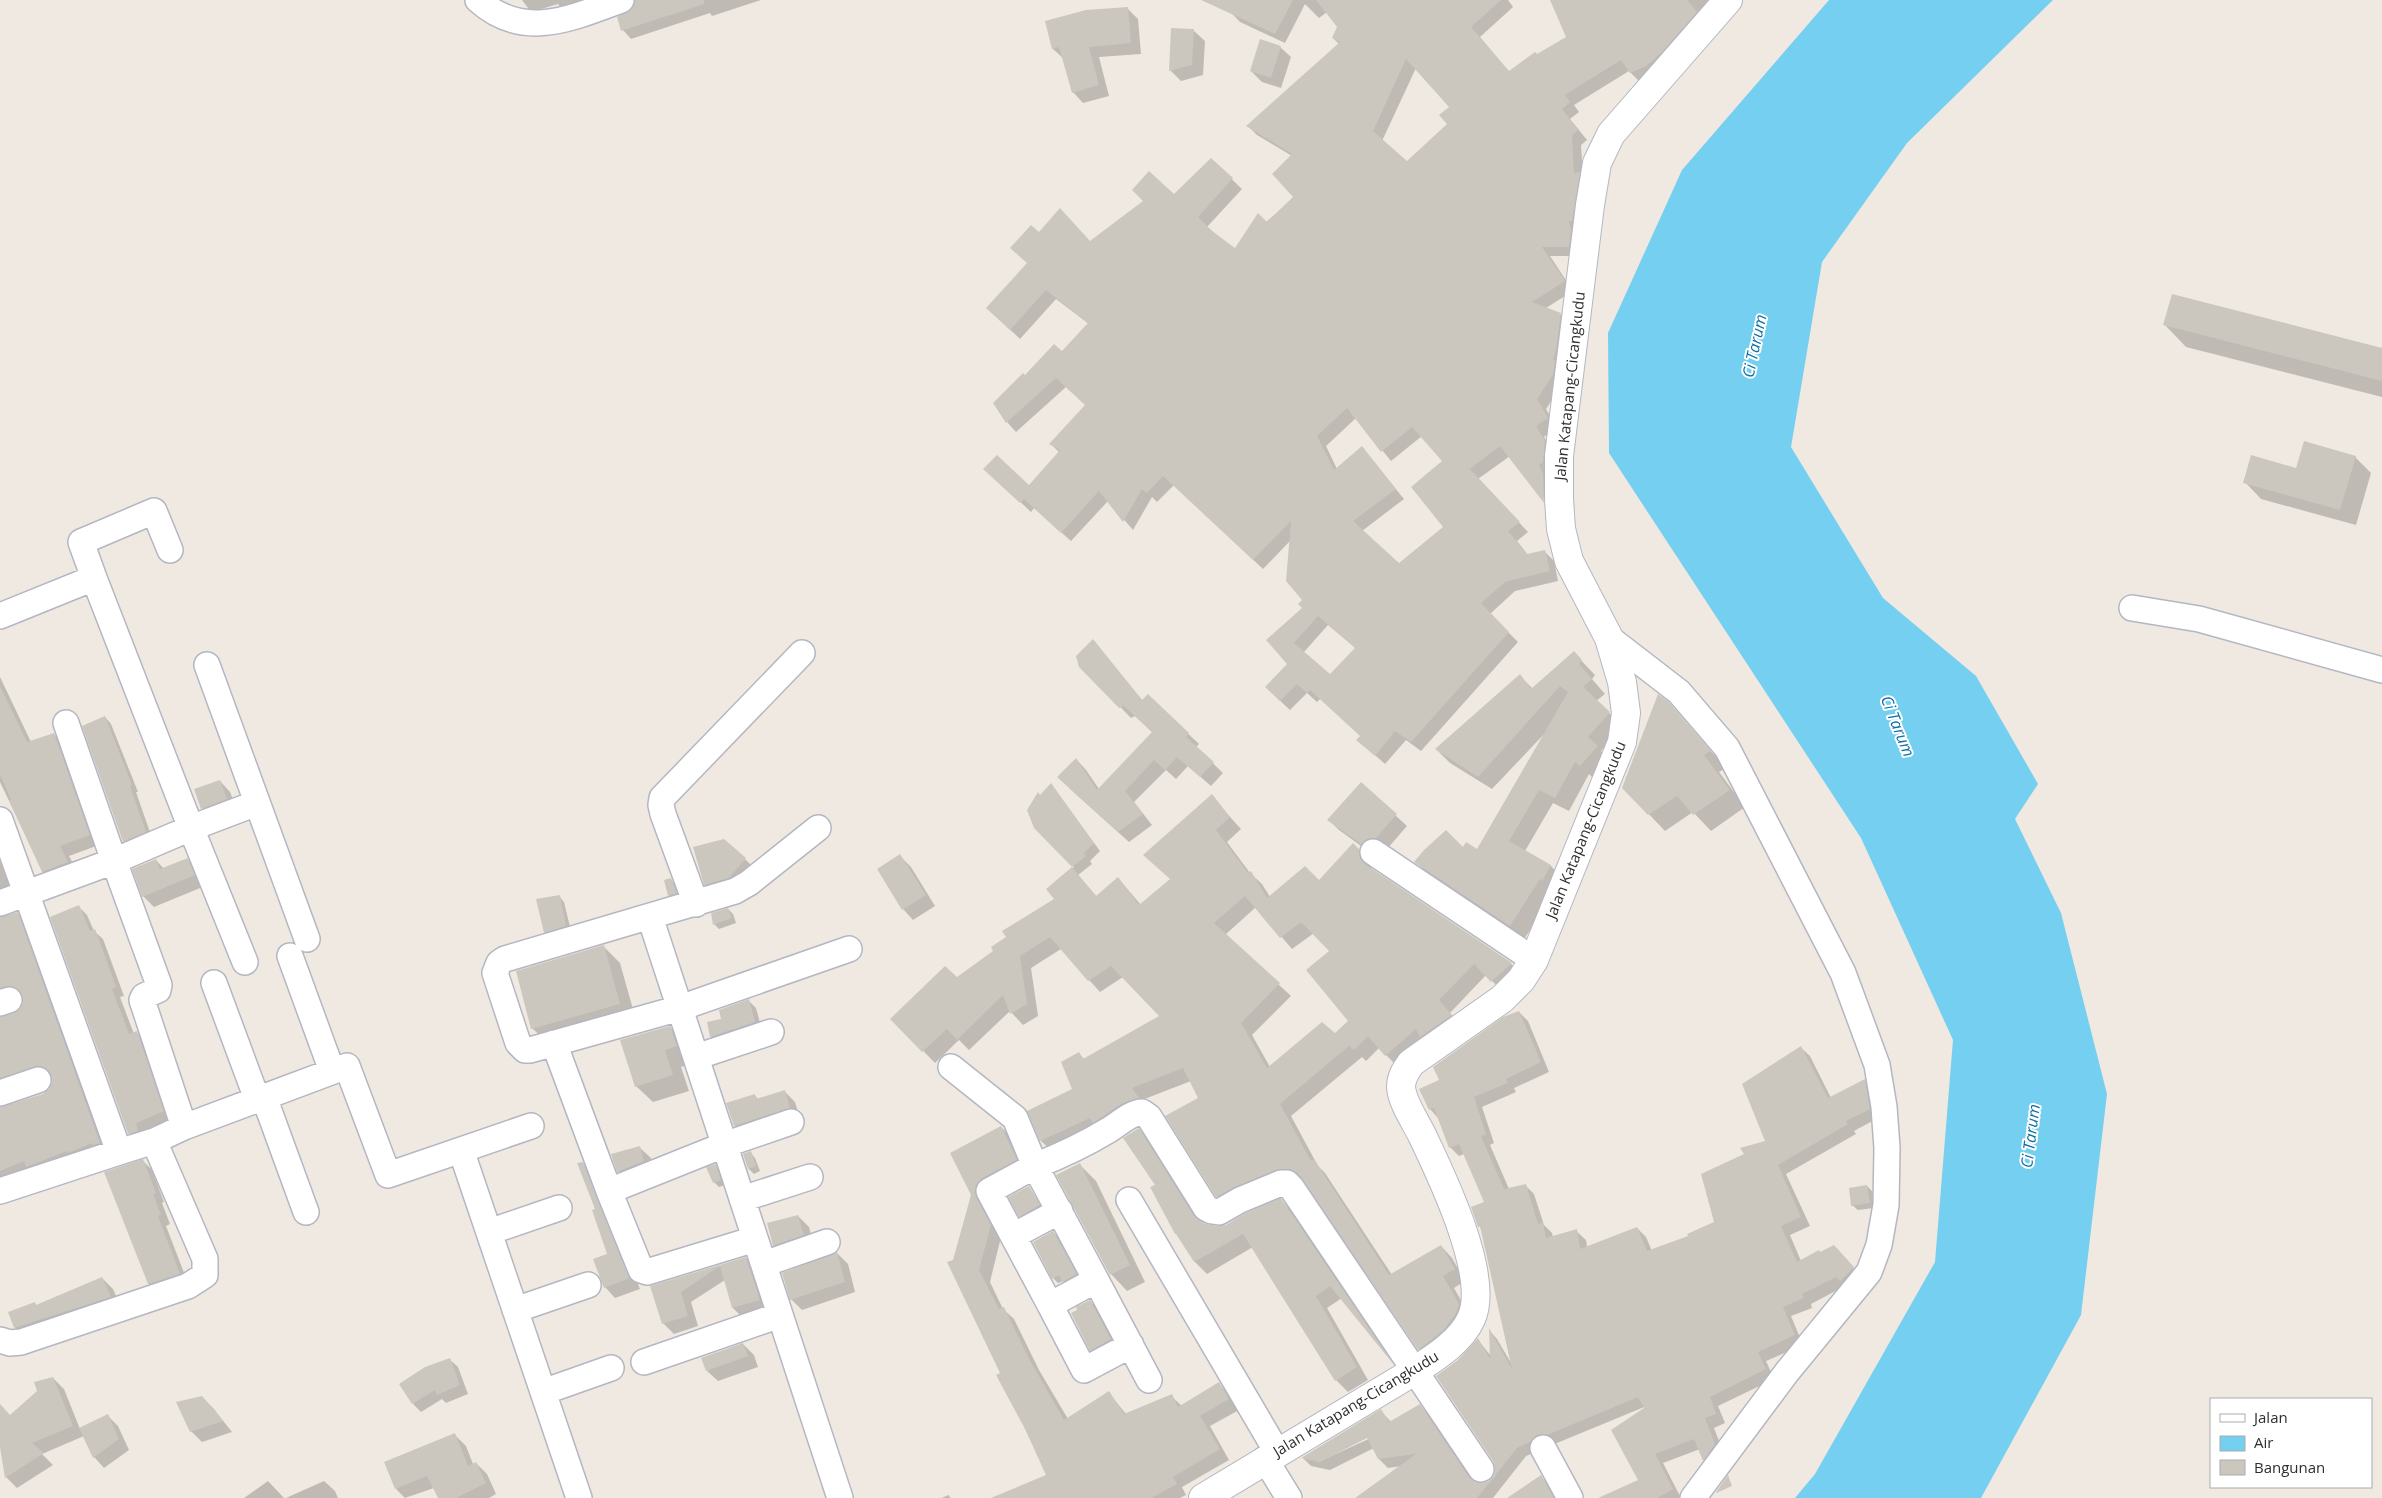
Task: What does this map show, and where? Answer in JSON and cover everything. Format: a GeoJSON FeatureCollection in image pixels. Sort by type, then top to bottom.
{"type":"FeatureCollection","features":[{"type":"Feature","properties":{"kind":"street"},"geometry":{"type":"LineString","coordinates":[[478,0],[493,12],[509,20],[528,23],[556,22],[621,0]]}},
{"type":"Feature","properties":{"kind":"street","name":"Jalan Katapang-Cicangkudu"},"geometry":{"type":"LineString","coordinates":[[1203,1498],[1441,1354],[1472,1319],[1475,1282],[1464,1234],[1443,1180],[1403,1096],[1401,1088],[1405,1071],[1411,1063],[1502,999],[1521,980],[1534,960],[1622,742],[1626,713],[1622,682],[1609,638],[1569,561],[1561,530],[1559,499],[1559,456],[1597,163],[1611,134],[1728,0]]}},
{"type":"Feature","properties":{"kind":"street"},"geometry":{"type":"LineString","coordinates":[[170,550],[154,511],[81,542],[191,828],[245,962]]}},
{"type":"Feature","properties":{"kind":"street"},"geometry":{"type":"LineString","coordinates":[[0,616],[94,578]]}},
{"type":"Feature","properties":{"kind":"street"},"geometry":{"type":"LineString","coordinates":[[2132,608],[2199,619],[2382,670]]}},
{"type":"Feature","properties":{"kind":"street"},"geometry":{"type":"LineString","coordinates":[[1609,638],[1679,692],[1727,748],[1844,973],[1877,1065],[1884,1107],[1887,1148],[1886,1205],[1879,1245],[1869,1272],[1788,1372],[1693,1498]]}},
{"type":"Feature","properties":{"kind":"street"},"geometry":{"type":"LineString","coordinates":[[696,904],[663,814],[662,798],[802,653]]}},
{"type":"Feature","properties":{"kind":"street"},"geometry":{"type":"LineString","coordinates":[[207,665],[257,803],[332,1071]]}},
{"type":"Feature","properties":{"kind":"street"},"geometry":{"type":"LineString","coordinates":[[66,723],[159,985],[158,990],[144,996],[142,1000],[184,1127]]}},
{"type":"Feature","properties":{"kind":"street"},"geometry":{"type":"LineString","coordinates":[[0,903],[114,861],[191,828],[257,803]]}},
{"type":"Feature","properties":{"kind":"street"},"geometry":{"type":"LineString","coordinates":[[0,820],[118,1152]]}},
{"type":"Feature","properties":{"kind":"street"},"geometry":{"type":"LineString","coordinates":[[818,828],[749,883],[735,891],[505,959],[499,963],[495,973],[521,1047],[530,1050],[680,1008],[848,949]]}},
{"type":"Feature","properties":{"kind":"street"},"geometry":{"type":"LineString","coordinates":[[1374,852],[1534,960]]}},
{"type":"Feature","properties":{"kind":"street"},"geometry":{"type":"LineString","coordinates":[[650,917],[840,1498]]}},
{"type":"Feature","properties":{"kind":"street"},"geometry":{"type":"LineString","coordinates":[[214,983],[306,1212]]}},
{"type":"Feature","properties":{"kind":"street"},"geometry":{"type":"LineString","coordinates":[[696,1057],[771,1032]]}},
{"type":"Feature","properties":{"kind":"street"},"geometry":{"type":"LineString","coordinates":[[554,1043],[639,1268],[644,1272],[755,1239]]}},
{"type":"Feature","properties":{"kind":"street"},"geometry":{"type":"LineString","coordinates":[[0,1191],[154,1141],[184,1127],[347,1066],[388,1175],[531,1126]]}},
{"type":"Feature","properties":{"kind":"street"},"geometry":{"type":"LineString","coordinates":[[951,1067],[1015,1118],[1035,1166],[1149,1380]]}},
{"type":"Feature","properties":{"kind":"street"},"geometry":{"type":"LineString","coordinates":[[0,1093],[38,1080]]}},
{"type":"Feature","properties":{"kind":"street"},"geometry":{"type":"LineString","coordinates":[[1131,1345],[1084,1370],[989,1190],[1108,1131],[1135,1113],[1142,1112],[1149,1117],[1206,1208],[1212,1211],[1219,1212],[1240,1200],[1281,1183],[1287,1183],[1292,1187],[1481,1469]]}},
{"type":"Feature","properties":{"kind":"street"},"geometry":{"type":"LineString","coordinates":[[609,1191],[724,1145],[791,1122]]}},
{"type":"Feature","properties":{"kind":"street"},"geometry":{"type":"LineString","coordinates":[[0,1340],[10,1343],[21,1342],[188,1286],[205,1275],[205,1259],[154,1141]]}},
{"type":"Feature","properties":{"kind":"street"},"geometry":{"type":"LineString","coordinates":[[461,1150],[579,1498]]}},
{"type":"Feature","properties":{"kind":"street"},"geometry":{"type":"LineString","coordinates":[[742,1199],[810,1177]]}},
{"type":"Feature","properties":{"kind":"street"},"geometry":{"type":"LineString","coordinates":[[1129,1200],[1271,1456],[1289,1498]]}},
{"type":"Feature","properties":{"kind":"street"},"geometry":{"type":"LineString","coordinates":[[489,1232],[559,1208]]}},
{"type":"Feature","properties":{"kind":"street"},"geometry":{"type":"LineString","coordinates":[[1013,1236],[1060,1211]]}},
{"type":"Feature","properties":{"kind":"street"},"geometry":{"type":"LineString","coordinates":[[764,1264],[828,1242]]}},
{"type":"Feature","properties":{"kind":"street"},"geometry":{"type":"LineString","coordinates":[[1050,1305],[1096,1280]]}},
{"type":"Feature","properties":{"kind":"street"},"geometry":{"type":"LineString","coordinates":[[515,1310],[588,1285]]}},
{"type":"Feature","properties":{"kind":"street"},"geometry":{"type":"LineString","coordinates":[[644,1362],[780,1315]]}},
{"type":"Feature","properties":{"kind":"street"},"geometry":{"type":"LineString","coordinates":[[543,1392],[611,1368]]}},
{"type":"Feature","properties":{"kind":"street"},"geometry":{"type":"LineString","coordinates":[[1542,1448],[1570,1498]]}},
{"type":"Feature","properties":{"kind":"water","name":"Ci Tarum"},"geometry":{"type":"Polygon","coordinates":[[[1829,0],[2053,0],[1907,143],[1822,262],[1791,447],[1883,598],[1976,676],[2038,784],[2015,819],[2061,913],[2107,1094],[2081,1315],[1981,1498],[1795,1498],[1815,1474],[1935,1262],[1953,1040],[1861,838],[1609,453],[1608,333],[1682,170],[1829,0]]]}},
{"type":"Feature","properties":{"kind":"building"},"geometry":{"type":"Polygon","coordinates":[[[635,0],[704,0],[704,4],[621,31],[617,17],[632,9],[635,0]]]}},
{"type":"Feature","properties":{"kind":"building"},"geometry":{"type":"Polygon","coordinates":[[[1201,0],[1293,0],[1275,34],[1201,0]]]}},
{"type":"Feature","properties":{"kind":"building"},"geometry":{"type":"Polygon","coordinates":[[[1316,0],[1501,0],[1471,27],[1509,71],[1535,52],[1537,54],[1566,37],[1550,0],[1687,0],[1697,12],[1661,53],[1646,66],[1630,73],[1621,60],[1565,95],[1570,102],[1562,109],[1578,130],[1572,135],[1574,173],[1580,172],[1572,221],[1569,221],[1571,229],[1569,247],[1542,247],[1565,281],[1532,302],[1561,313],[1553,359],[1555,361],[1553,375],[1537,399],[1548,418],[1536,426],[1545,440],[1543,462],[1539,465],[1543,474],[1544,503],[1500,446],[1470,469],[1520,522],[1508,531],[1527,554],[1545,550],[1550,571],[1505,582],[1481,603],[1509,632],[1411,742],[1395,731],[1375,756],[1356,740],[1360,736],[1310,690],[1307,693],[1297,684],[1280,701],[1265,687],[1287,664],[1266,640],[1302,608],[1298,604],[1302,600],[1286,581],[1291,521],[1253,560],[1163,476],[1147,493],[1142,489],[1123,522],[1099,491],[1061,533],[1024,499],[1020,503],[983,469],[997,455],[1029,485],[1060,450],[1049,444],[1085,405],[1056,378],[1006,423],[993,403],[1023,373],[1025,375],[1054,344],[1062,351],[1088,323],[1046,290],[1010,330],[986,308],[1027,263],[1010,248],[1031,225],[1039,232],[1060,208],[1090,241],[1143,201],[1132,190],[1149,171],[1174,194],[1211,158],[1233,178],[1198,217],[1213,232],[1235,248],[1258,213],[1267,222],[1293,197],[1272,174],[1292,154],[1246,126],[1340,42],[1332,38],[1337,27],[1316,0]],[[1406,59],[1373,131],[1407,161],[1447,124],[1439,115],[1449,107],[1406,59]],[[1347,408],[1317,436],[1334,470],[1362,446],[1396,489],[1353,521],[1399,563],[1443,527],[1411,487],[1442,461],[1412,427],[1381,452],[1347,408]],[[1318,616],[1294,643],[1330,674],[1355,648],[1318,616]]]}},
{"type":"Feature","properties":{"kind":"building"},"geometry":{"type":"Polygon","coordinates":[[[1128,7],[1131,43],[1089,47],[1099,85],[1072,93],[1059,47],[1052,49],[1045,21],[1086,10],[1128,7]]]}},
{"type":"Feature","properties":{"kind":"building"},"geometry":{"type":"Polygon","coordinates":[[[1171,28],[1194,29],[1192,65],[1169,71],[1171,28]]]}},
{"type":"Feature","properties":{"kind":"building"},"geometry":{"type":"Polygon","coordinates":[[[1260,39],[1281,46],[1271,78],[1250,71],[1260,39]]]}},
{"type":"Feature","properties":{"kind":"building"},"geometry":{"type":"Polygon","coordinates":[[[2172,294],[2382,348],[2382,381],[2163,325],[2172,294]]]}},
{"type":"Feature","properties":{"kind":"building"},"geometry":{"type":"Polygon","coordinates":[[[2304,441],[2356,456],[2340,510],[2243,483],[2251,455],[2296,468],[2304,441]]]}},
{"type":"Feature","properties":{"kind":"building"},"geometry":{"type":"Polygon","coordinates":[[[1093,639],[1142,700],[1148,694],[1189,733],[1186,737],[1214,762],[1200,777],[1177,757],[1165,770],[1154,760],[1125,791],[1143,814],[1118,832],[1057,777],[1076,758],[1097,790],[1152,732],[1124,706],[1119,708],[1079,667],[1076,656],[1093,639]]]}},
{"type":"Feature","properties":{"kind":"building"},"geometry":{"type":"Polygon","coordinates":[[[1574,651],[1582,660],[1579,664],[1592,679],[1583,687],[1610,712],[1588,737],[1598,746],[1580,766],[1575,762],[1555,798],[1539,790],[1509,841],[1551,865],[1510,926],[1414,862],[1446,830],[1463,847],[1466,842],[1477,849],[1568,692],[1560,686],[1478,777],[1435,749],[1520,674],[1531,689],[1574,651]]]}},
{"type":"Feature","properties":{"kind":"building"},"geometry":{"type":"Polygon","coordinates":[[[0,686],[27,742],[54,733],[90,835],[60,846],[68,862],[42,872],[9,800],[11,800],[0,774],[0,686]]]}},
{"type":"Feature","properties":{"kind":"building"},"geometry":{"type":"Polygon","coordinates":[[[1658,694],[1669,702],[1711,751],[1704,755],[1730,790],[1693,815],[1677,796],[1648,815],[1622,788],[1658,694]]]}},
{"type":"Feature","properties":{"kind":"building"},"geometry":{"type":"Polygon","coordinates":[[[105,716],[132,785],[130,786],[146,832],[123,842],[82,726],[105,716]]]}},
{"type":"Feature","properties":{"kind":"building"},"geometry":{"type":"Polygon","coordinates":[[[220,780],[227,799],[201,809],[194,789],[220,780]]]}},
{"type":"Feature","properties":{"kind":"building"},"geometry":{"type":"Polygon","coordinates":[[[1361,782],[1397,814],[1376,838],[1367,839],[1361,844],[1327,820],[1361,782]]]}},
{"type":"Feature","properties":{"kind":"building"},"geometry":{"type":"Polygon","coordinates":[[[1051,783],[1094,843],[1084,853],[1086,856],[1072,867],[1034,828],[1027,810],[1038,792],[1040,795],[1051,783]]]}},
{"type":"Feature","properties":{"kind":"building"},"geometry":{"type":"Polygon","coordinates":[[[1212,794],[1230,817],[1216,830],[1248,873],[1251,871],[1267,898],[1305,866],[1319,880],[1353,843],[1359,849],[1360,858],[1365,864],[1512,963],[1491,982],[1474,964],[1439,1000],[1452,1015],[1420,1037],[1416,1029],[1385,1056],[1368,1036],[1354,1050],[1349,1046],[1280,1104],[1311,1161],[1314,1159],[1389,1275],[1441,1245],[1455,1269],[1443,1276],[1459,1304],[1456,1313],[1444,1330],[1418,1350],[1297,1173],[1287,1169],[1276,1170],[1216,1197],[1165,1116],[1198,1098],[1183,1068],[1132,1088],[1139,1098],[1121,1104],[1093,1123],[1090,1118],[1040,1141],[1027,1111],[1072,1089],[1061,1062],[1079,1052],[1083,1059],[1159,1016],[1111,966],[1088,981],[1050,937],[1020,956],[1027,1004],[1010,1014],[1003,995],[957,1040],[947,1029],[922,1052],[890,1019],[945,966],[957,977],[993,951],[991,947],[1006,937],[1002,931],[1054,899],[1046,889],[1072,867],[1096,896],[1118,877],[1139,905],[1170,879],[1143,855],[1212,794]],[[1245,896],[1214,923],[1280,983],[1241,1023],[1267,1068],[1322,1022],[1335,1033],[1348,1021],[1306,970],[1329,951],[1301,922],[1280,938],[1245,896]]]}},
{"type":"Feature","properties":{"kind":"building"},"geometry":{"type":"Polygon","coordinates":[[[724,839],[746,858],[729,878],[704,885],[693,847],[724,839]]]}},
{"type":"Feature","properties":{"kind":"building"},"geometry":{"type":"Polygon","coordinates":[[[900,854],[926,895],[902,910],[877,869],[900,854]]]}},
{"type":"Feature","properties":{"kind":"building"},"geometry":{"type":"Polygon","coordinates":[[[188,858],[195,875],[142,897],[132,869],[156,859],[160,869],[188,858]]]}},
{"type":"Feature","properties":{"kind":"building"},"geometry":{"type":"Polygon","coordinates":[[[671,878],[677,893],[668,896],[664,880],[671,878]]]}},
{"type":"Feature","properties":{"kind":"building"},"geometry":{"type":"Polygon","coordinates":[[[560,895],[566,926],[544,933],[536,899],[560,895]]]}},
{"type":"Feature","properties":{"kind":"building"},"geometry":{"type":"Polygon","coordinates":[[[79,905],[90,931],[95,929],[116,987],[112,989],[129,1034],[137,1031],[164,1111],[136,1123],[138,1131],[128,1134],[50,917],[79,905]]]}},
{"type":"Feature","properties":{"kind":"building"},"geometry":{"type":"Polygon","coordinates":[[[728,908],[732,918],[713,925],[711,913],[728,908]]]}},
{"type":"Feature","properties":{"kind":"building"},"geometry":{"type":"Polygon","coordinates":[[[18,912],[100,1143],[93,1145],[92,1143],[68,1153],[67,1151],[26,1167],[24,1161],[0,1171],[0,1107],[43,1094],[49,1089],[52,1082],[52,1076],[48,1070],[40,1066],[0,1078],[0,1017],[14,1013],[20,1009],[23,1002],[22,995],[18,989],[11,986],[0,988],[0,917],[18,912]]]}},
{"type":"Feature","properties":{"kind":"building"},"geometry":{"type":"Polygon","coordinates":[[[604,945],[620,1004],[531,1029],[516,971],[604,945]]]}},
{"type":"Feature","properties":{"kind":"building"},"geometry":{"type":"Polygon","coordinates":[[[749,999],[755,1022],[710,1037],[707,1022],[721,1019],[719,1010],[749,999]]]}},
{"type":"Feature","properties":{"kind":"building"},"geometry":{"type":"Polygon","coordinates":[[[1519,1011],[1541,1062],[1506,1079],[1508,1083],[1474,1097],[1486,1134],[1481,1136],[1504,1189],[1526,1184],[1538,1224],[1543,1222],[1546,1238],[1577,1229],[1580,1249],[1637,1227],[1647,1251],[1688,1236],[1687,1234],[1714,1222],[1701,1174],[1744,1154],[1740,1148],[1765,1141],[1742,1084],[1801,1046],[1828,1098],[1865,1079],[1870,1109],[1846,1121],[1848,1124],[1778,1165],[1801,1217],[1781,1226],[1797,1262],[1819,1250],[1820,1252],[1834,1245],[1854,1267],[1840,1281],[1836,1277],[1802,1294],[1804,1298],[1783,1307],[1795,1335],[1758,1352],[1766,1369],[1710,1397],[1716,1414],[1705,1418],[1715,1444],[1703,1461],[1694,1439],[1655,1454],[1673,1489],[1657,1498],[1598,1498],[1638,1480],[1611,1430],[1644,1408],[1638,1397],[1547,1435],[1537,1435],[1530,1442],[1517,1448],[1477,1498],[1355,1498],[1416,1454],[1378,1459],[1367,1438],[1320,1462],[1301,1458],[1381,1409],[1389,1422],[1420,1404],[1469,1477],[1475,1482],[1482,1483],[1489,1481],[1494,1475],[1493,1461],[1436,1376],[1458,1360],[1478,1338],[1490,1359],[1489,1328],[1512,1369],[1480,1226],[1478,1227],[1471,1207],[1484,1202],[1459,1144],[1449,1148],[1434,1108],[1429,1110],[1419,1089],[1439,1080],[1433,1067],[1503,1017],[1519,1011]]]}},
{"type":"Feature","properties":{"kind":"building"},"geometry":{"type":"Polygon","coordinates":[[[670,1026],[677,1046],[665,1050],[673,1075],[635,1087],[620,1040],[670,1026]]]}},
{"type":"Feature","properties":{"kind":"building"},"geometry":{"type":"Polygon","coordinates":[[[785,1090],[790,1108],[734,1126],[726,1103],[755,1094],[756,1099],[785,1090]]]}},
{"type":"Feature","properties":{"kind":"building"},"geometry":{"type":"Polygon","coordinates":[[[1001,1126],[1017,1160],[982,1178],[977,1184],[976,1197],[991,1225],[979,1270],[999,1309],[1004,1307],[1028,1357],[1064,1420],[1109,1391],[1124,1414],[1172,1394],[1178,1407],[1219,1382],[1229,1399],[1200,1416],[1220,1449],[1173,1477],[1177,1484],[1151,1498],[991,1498],[1046,1475],[1025,1429],[996,1375],[1000,1373],[947,1262],[953,1260],[971,1195],[950,1153],[1001,1126]]]}},
{"type":"Feature","properties":{"kind":"building"},"geometry":{"type":"Polygon","coordinates":[[[1139,1128],[1194,1216],[1206,1224],[1226,1225],[1246,1213],[1281,1198],[1394,1365],[1330,1286],[1316,1296],[1357,1367],[1335,1381],[1243,1234],[1194,1262],[1175,1234],[1150,1187],[1155,1185],[1123,1138],[1139,1128]]]}},
{"type":"Feature","properties":{"kind":"building"},"geometry":{"type":"Polygon","coordinates":[[[640,1146],[644,1161],[617,1172],[611,1154],[640,1146]]]}},
{"type":"Feature","properties":{"kind":"building"},"geometry":{"type":"Polygon","coordinates":[[[751,1151],[756,1166],[748,1169],[743,1154],[751,1151]]]}},
{"type":"Feature","properties":{"kind":"building"},"geometry":{"type":"Polygon","coordinates":[[[143,1159],[156,1193],[153,1194],[161,1215],[158,1216],[180,1274],[148,1284],[104,1172],[143,1159]]]}},
{"type":"Feature","properties":{"kind":"building"},"geometry":{"type":"Polygon","coordinates":[[[583,1162],[630,1278],[604,1288],[593,1259],[607,1254],[592,1210],[595,1209],[577,1163],[583,1162]]]}},
{"type":"Feature","properties":{"kind":"building"},"geometry":{"type":"Polygon","coordinates":[[[1080,1163],[1130,1265],[1110,1275],[1056,1175],[1080,1163]]]}},
{"type":"Feature","properties":{"kind":"building"},"geometry":{"type":"Polygon","coordinates":[[[716,1164],[721,1180],[713,1183],[706,1167],[716,1164]]]}},
{"type":"Feature","properties":{"kind":"building"},"geometry":{"type":"Polygon","coordinates":[[[1867,1185],[1870,1203],[1851,1206],[1849,1188],[1867,1185]]]}},
{"type":"Feature","properties":{"kind":"building"},"geometry":{"type":"Polygon","coordinates":[[[1029,1186],[1040,1205],[1019,1217],[1008,1197],[1029,1186]]]}},
{"type":"Feature","properties":{"kind":"building"},"geometry":{"type":"Polygon","coordinates":[[[798,1215],[804,1235],[773,1246],[767,1223],[798,1215]]]}},
{"type":"Feature","properties":{"kind":"building"},"geometry":{"type":"Polygon","coordinates":[[[1053,1231],[1077,1274],[1062,1282],[1059,1275],[1052,1279],[1033,1242],[1053,1231]]]}},
{"type":"Feature","properties":{"kind":"building"},"geometry":{"type":"Polygon","coordinates":[[[837,1252],[845,1282],[790,1300],[782,1273],[837,1252]]]}},
{"type":"Feature","properties":{"kind":"building"},"geometry":{"type":"Polygon","coordinates":[[[746,1257],[760,1300],[732,1308],[720,1266],[681,1292],[688,1316],[662,1324],[650,1286],[746,1257]]]}},
{"type":"Feature","properties":{"kind":"building"},"geometry":{"type":"Polygon","coordinates":[[[102,1277],[111,1297],[14,1328],[8,1312],[35,1302],[36,1305],[102,1277]]]}},
{"type":"Feature","properties":{"kind":"building"},"geometry":{"type":"Polygon","coordinates":[[[1090,1300],[1111,1339],[1090,1351],[1071,1313],[1077,1310],[1076,1307],[1090,1300]]]}},
{"type":"Feature","properties":{"kind":"building"},"geometry":{"type":"Polygon","coordinates":[[[743,1343],[748,1356],[706,1371],[701,1358],[743,1343]]]}},
{"type":"Feature","properties":{"kind":"building"},"geometry":{"type":"Polygon","coordinates":[[[450,1358],[460,1385],[437,1395],[435,1390],[412,1404],[399,1384],[425,1367],[450,1358]]]}},
{"type":"Feature","properties":{"kind":"building"},"geometry":{"type":"Polygon","coordinates":[[[53,1377],[73,1426],[32,1443],[44,1453],[5,1478],[0,1447],[0,1404],[10,1415],[37,1391],[34,1382],[53,1377]]]}},
{"type":"Feature","properties":{"kind":"building"},"geometry":{"type":"Polygon","coordinates":[[[202,1396],[223,1421],[190,1432],[176,1402],[202,1396]]]}},
{"type":"Feature","properties":{"kind":"building"},"geometry":{"type":"Polygon","coordinates":[[[108,1414],[119,1439],[93,1458],[79,1428],[108,1414]]]}},
{"type":"Feature","properties":{"kind":"building"},"geometry":{"type":"Polygon","coordinates":[[[455,1433],[468,1466],[476,1462],[486,1483],[456,1498],[438,1498],[427,1476],[395,1489],[384,1462],[455,1433]]]}},
{"type":"Feature","properties":{"kind":"building"},"geometry":{"type":"Polygon","coordinates":[[[1541,1475],[1554,1498],[1507,1498],[1541,1475]]]}},
{"type":"Feature","properties":{"kind":"building"},"geometry":{"type":"Polygon","coordinates":[[[1728,1475],[1732,1486],[1716,1493],[1716,1492],[1728,1475]]]}}]}
